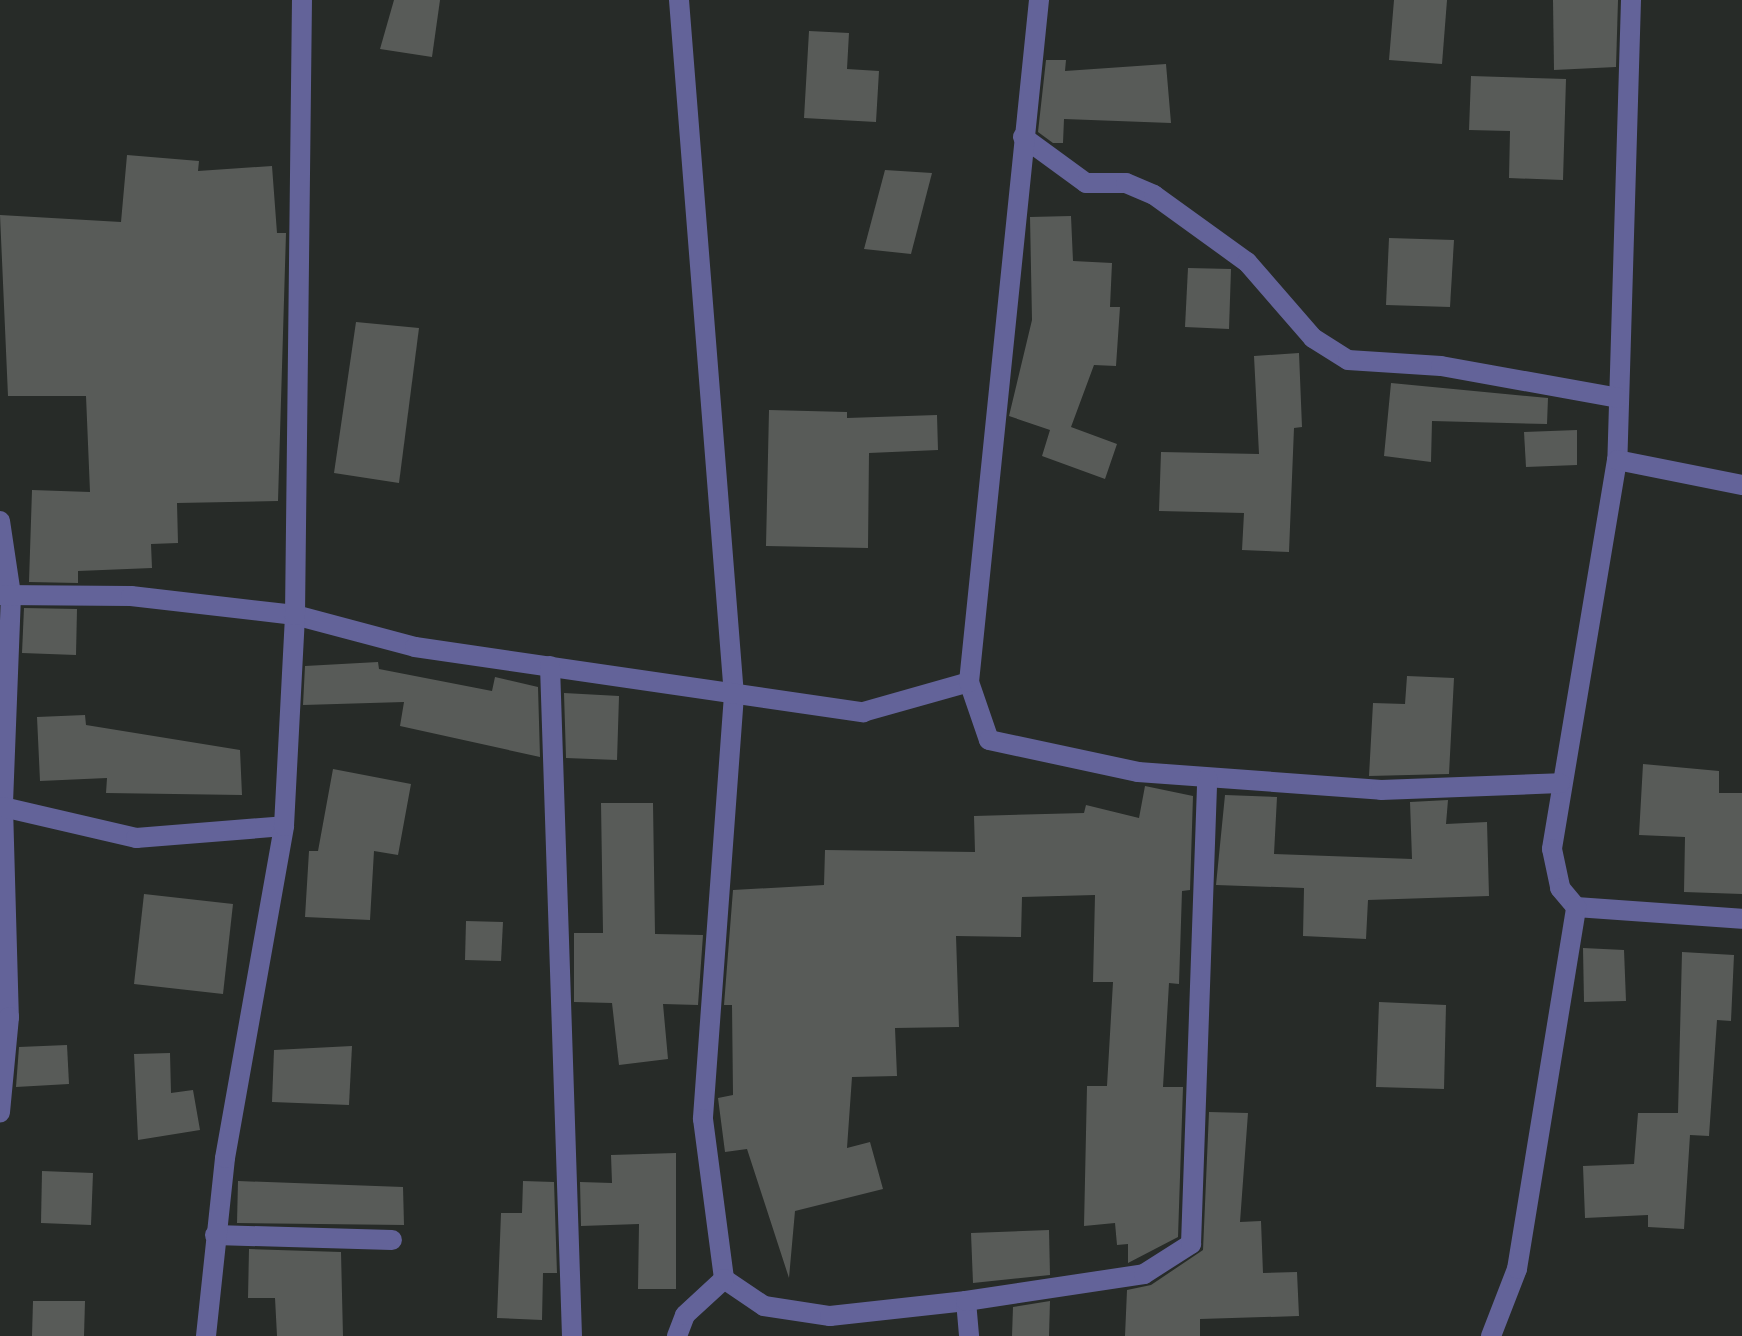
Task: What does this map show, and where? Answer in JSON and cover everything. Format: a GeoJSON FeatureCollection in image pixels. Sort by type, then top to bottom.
{"type":"FeatureCollection","features":[{"type":"Feature","properties":{"kind":"street"},"geometry":{"type":"LineString","coordinates":[[206,1336],[215,1235],[284,826],[295,615],[302,0]]}},
{"type":"Feature","properties":{"kind":"street"},"geometry":{"type":"LineString","coordinates":[[679,0],[734,695],[703,1119],[724,1279],[764,1306],[830,1316],[966,1301],[1144,1274],[1191,1244],[1207,778]]}},
{"type":"Feature","properties":{"kind":"street"},"geometry":{"type":"LineString","coordinates":[[1039,0],[969,682],[989,740],[1138,772],[1207,778],[1381,790],[1560,783]]}},
{"type":"Feature","properties":{"kind":"street"},"geometry":{"type":"LineString","coordinates":[[1631,0],[1617,460],[1560,783],[1552,849],[1560,888],[1576,907],[1742,919]]}},
{"type":"Feature","properties":{"kind":"street"},"geometry":{"type":"LineString","coordinates":[[1023,137],[1086,183],[1126,183],[1154,195],[1247,262],[1279,305],[1348,360],[1441,366],[1618,398]]}},
{"type":"Feature","properties":{"kind":"street"},"geometry":{"type":"LineString","coordinates":[[1617,460],[1742,485]]}},
{"type":"Feature","properties":{"kind":"street"},"geometry":{"type":"LineString","coordinates":[[0,521],[5,595],[5,1017],[0,1113]]}},
{"type":"Feature","properties":{"kind":"street"},"geometry":{"type":"LineString","coordinates":[[5,595],[131,596],[295,615],[415,647],[863,712],[969,682]]}},
{"type":"Feature","properties":{"kind":"street"},"geometry":{"type":"LineString","coordinates":[[550,666],[572,1336]]}},
{"type":"Feature","properties":{"kind":"street"},"geometry":{"type":"LineString","coordinates":[[3,807],[136,838],[284,826]]}},
{"type":"Feature","properties":{"kind":"street"},"geometry":{"type":"LineString","coordinates":[[1491,1336],[1517,1269],[1576,907]]}},
{"type":"Feature","properties":{"kind":"street"},"geometry":{"type":"LineString","coordinates":[[215,1235],[392,1240]]}},
{"type":"Feature","properties":{"kind":"street"},"geometry":{"type":"LineString","coordinates":[[677,1336],[685,1315],[724,1279]]}},
{"type":"Feature","properties":{"kind":"street"},"geometry":{"type":"LineString","coordinates":[[966,1301],[969,1336]]}},
{"type":"Feature","properties":{"kind":"building"},"geometry":{"type":"Polygon","coordinates":[[[394,0],[440,0],[432,57],[380,49],[394,0]]]}},
{"type":"Feature","properties":{"kind":"building"},"geometry":{"type":"Polygon","coordinates":[[[1394,0],[1447,0],[1442,64],[1389,60],[1394,0]]]}},
{"type":"Feature","properties":{"kind":"building"},"geometry":{"type":"Polygon","coordinates":[[[1553,0],[1618,0],[1616,67],[1554,70],[1553,0]]]}},
{"type":"Feature","properties":{"kind":"building"},"geometry":{"type":"Polygon","coordinates":[[[809,31],[849,33],[847,69],[879,71],[876,122],[804,118],[809,31]]]}},
{"type":"Feature","properties":{"kind":"building"},"geometry":{"type":"Polygon","coordinates":[[[1046,60],[1066,60],[1065,71],[1166,64],[1171,123],[1064,119],[1063,143],[1053,143],[1038,132],[1046,60]]]}},
{"type":"Feature","properties":{"kind":"building"},"geometry":{"type":"Polygon","coordinates":[[[1471,76],[1566,79],[1563,180],[1509,178],[1510,131],[1469,130],[1471,76]]]}},
{"type":"Feature","properties":{"kind":"building"},"geometry":{"type":"Polygon","coordinates":[[[127,155],[199,161],[198,171],[272,166],[277,233],[286,233],[278,501],[177,503],[178,543],[151,544],[152,568],[78,571],[78,583],[29,582],[32,490],[90,492],[86,396],[8,396],[0,215],[121,222],[127,155]]]}},
{"type":"Feature","properties":{"kind":"building"},"geometry":{"type":"Polygon","coordinates":[[[885,170],[932,173],[911,254],[864,249],[885,170]]]}},
{"type":"Feature","properties":{"kind":"building"},"geometry":{"type":"Polygon","coordinates":[[[1071,216],[1073,261],[1112,263],[1110,307],[1120,307],[1116,366],[1094,365],[1071,427],[1117,444],[1105,479],[1042,456],[1050,430],[1009,416],[1032,320],[1030,217],[1071,216]]]}},
{"type":"Feature","properties":{"kind":"building"},"geometry":{"type":"Polygon","coordinates":[[[1389,238],[1454,240],[1450,307],[1386,305],[1389,238]]]}},
{"type":"Feature","properties":{"kind":"building"},"geometry":{"type":"Polygon","coordinates":[[[1188,268],[1231,269],[1229,329],[1185,327],[1188,268]]]}},
{"type":"Feature","properties":{"kind":"building"},"geometry":{"type":"Polygon","coordinates":[[[356,322],[419,328],[399,483],[334,473],[356,322]]]}},
{"type":"Feature","properties":{"kind":"building"},"geometry":{"type":"Polygon","coordinates":[[[1299,353],[1302,427],[1294,428],[1289,552],[1242,550],[1244,513],[1159,511],[1161,452],[1259,454],[1254,356],[1299,353]]]}},
{"type":"Feature","properties":{"kind":"building"},"geometry":{"type":"Polygon","coordinates":[[[1391,383],[1548,398],[1547,424],[1432,421],[1431,462],[1384,456],[1391,383]]]}},
{"type":"Feature","properties":{"kind":"building"},"geometry":{"type":"Polygon","coordinates":[[[769,410],[847,412],[847,418],[937,415],[938,450],[869,453],[868,548],[766,546],[769,410]]]}},
{"type":"Feature","properties":{"kind":"building"},"geometry":{"type":"Polygon","coordinates":[[[1577,430],[1577,465],[1526,467],[1524,432],[1577,430]]]}},
{"type":"Feature","properties":{"kind":"building"},"geometry":{"type":"Polygon","coordinates":[[[24,608],[77,609],[76,655],[22,653],[24,608]]]}},
{"type":"Feature","properties":{"kind":"building"},"geometry":{"type":"Polygon","coordinates":[[[378,662],[379,669],[492,691],[495,677],[538,687],[540,757],[400,726],[404,702],[303,705],[305,666],[378,662]]]}},
{"type":"Feature","properties":{"kind":"building"},"geometry":{"type":"Polygon","coordinates":[[[1407,676],[1454,678],[1449,774],[1369,776],[1373,703],[1405,704],[1407,676]]]}},
{"type":"Feature","properties":{"kind":"building"},"geometry":{"type":"Polygon","coordinates":[[[564,693],[619,696],[617,760],[566,758],[564,693]]]}},
{"type":"Feature","properties":{"kind":"building"},"geometry":{"type":"Polygon","coordinates":[[[85,715],[86,725],[240,750],[242,795],[106,793],[107,778],[40,781],[37,717],[85,715]]]}},
{"type":"Feature","properties":{"kind":"building"},"geometry":{"type":"Polygon","coordinates":[[[1643,764],[1719,771],[1719,793],[1742,793],[1742,894],[1684,892],[1685,837],[1639,835],[1643,764]]]}},
{"type":"Feature","properties":{"kind":"building"},"geometry":{"type":"Polygon","coordinates":[[[333,769],[411,784],[398,855],[374,851],[370,920],[305,917],[309,851],[318,851],[333,769]]]}},
{"type":"Feature","properties":{"kind":"building"},"geometry":{"type":"Polygon","coordinates":[[[1145,786],[1193,796],[1190,890],[1182,891],[1179,984],[1169,983],[1163,1087],[1183,1087],[1178,1237],[1128,1263],[1128,1244],[1117,1245],[1115,1223],[1084,1226],[1087,1086],[1107,1086],[1113,982],[1093,982],[1095,895],[1022,897],[1021,937],[956,936],[959,1027],[895,1028],[897,1076],[852,1077],[847,1148],[870,1142],[883,1189],[795,1211],[789,1278],[747,1149],[725,1152],[718,1098],[733,1095],[732,1005],[724,1005],[733,890],[824,885],[825,850],[975,852],[974,816],[1084,813],[1086,805],[1139,818],[1145,786]]]}},
{"type":"Feature","properties":{"kind":"building"},"geometry":{"type":"Polygon","coordinates":[[[1225,795],[1277,797],[1274,854],[1412,859],[1410,802],[1448,800],[1446,824],[1487,822],[1489,896],[1368,900],[1366,939],[1303,936],[1304,888],[1216,885],[1225,795]]]}},
{"type":"Feature","properties":{"kind":"building"},"geometry":{"type":"Polygon","coordinates":[[[601,803],[653,803],[655,934],[703,935],[698,1005],[663,1004],[668,1059],[619,1065],[612,1003],[574,1002],[574,933],[603,933],[601,803]]]}},
{"type":"Feature","properties":{"kind":"building"},"geometry":{"type":"Polygon","coordinates":[[[144,894],[233,904],[223,994],[134,984],[144,894]]]}},
{"type":"Feature","properties":{"kind":"building"},"geometry":{"type":"Polygon","coordinates":[[[466,921],[503,922],[501,961],[465,960],[466,921]]]}},
{"type":"Feature","properties":{"kind":"building"},"geometry":{"type":"Polygon","coordinates":[[[1583,948],[1624,950],[1626,1001],[1584,1002],[1583,948]]]}},
{"type":"Feature","properties":{"kind":"building"},"geometry":{"type":"Polygon","coordinates":[[[1682,952],[1734,955],[1731,1021],[1717,1020],[1709,1136],[1690,1135],[1684,1229],[1648,1227],[1648,1215],[1585,1218],[1583,1166],[1634,1164],[1638,1113],[1678,1113],[1682,952]]]}},
{"type":"Feature","properties":{"kind":"building"},"geometry":{"type":"Polygon","coordinates":[[[1379,1002],[1446,1005],[1444,1089],[1376,1087],[1379,1002]]]}},
{"type":"Feature","properties":{"kind":"building"},"geometry":{"type":"Polygon","coordinates":[[[67,1045],[69,1084],[16,1087],[19,1047],[67,1045]]]}},
{"type":"Feature","properties":{"kind":"building"},"geometry":{"type":"Polygon","coordinates":[[[352,1046],[349,1105],[272,1102],[274,1050],[352,1046]]]}},
{"type":"Feature","properties":{"kind":"building"},"geometry":{"type":"Polygon","coordinates":[[[170,1053],[171,1093],[193,1090],[200,1130],[138,1140],[134,1054],[170,1053]]]}},
{"type":"Feature","properties":{"kind":"building"},"geometry":{"type":"Polygon","coordinates":[[[1209,1112],[1248,1113],[1240,1222],[1261,1221],[1263,1273],[1297,1272],[1299,1316],[1200,1319],[1200,1336],[1125,1336],[1127,1290],[1151,1285],[1203,1250],[1209,1112]]]}},
{"type":"Feature","properties":{"kind":"building"},"geometry":{"type":"Polygon","coordinates":[[[676,1153],[676,1289],[638,1289],[639,1224],[581,1226],[580,1182],[612,1183],[611,1155],[676,1153]]]}},
{"type":"Feature","properties":{"kind":"building"},"geometry":{"type":"Polygon","coordinates":[[[42,1171],[93,1173],[91,1225],[41,1223],[42,1171]]]}},
{"type":"Feature","properties":{"kind":"building"},"geometry":{"type":"Polygon","coordinates":[[[238,1181],[403,1187],[404,1225],[237,1223],[238,1181]]]}},
{"type":"Feature","properties":{"kind":"building"},"geometry":{"type":"Polygon","coordinates":[[[523,1181],[554,1182],[557,1273],[543,1273],[542,1320],[497,1318],[501,1213],[522,1213],[523,1181]]]}},
{"type":"Feature","properties":{"kind":"building"},"geometry":{"type":"Polygon","coordinates":[[[1049,1230],[1050,1275],[973,1283],[971,1233],[1049,1230]]]}},
{"type":"Feature","properties":{"kind":"building"},"geometry":{"type":"Polygon","coordinates":[[[249,1249],[341,1252],[343,1336],[277,1336],[275,1298],[248,1298],[249,1249]]]}},
{"type":"Feature","properties":{"kind":"building"},"geometry":{"type":"Polygon","coordinates":[[[33,1301],[85,1301],[84,1336],[32,1336],[33,1301]]]}},
{"type":"Feature","properties":{"kind":"building"},"geometry":{"type":"Polygon","coordinates":[[[1050,1301],[1049,1336],[1012,1336],[1013,1307],[1050,1301]]]}}]}
